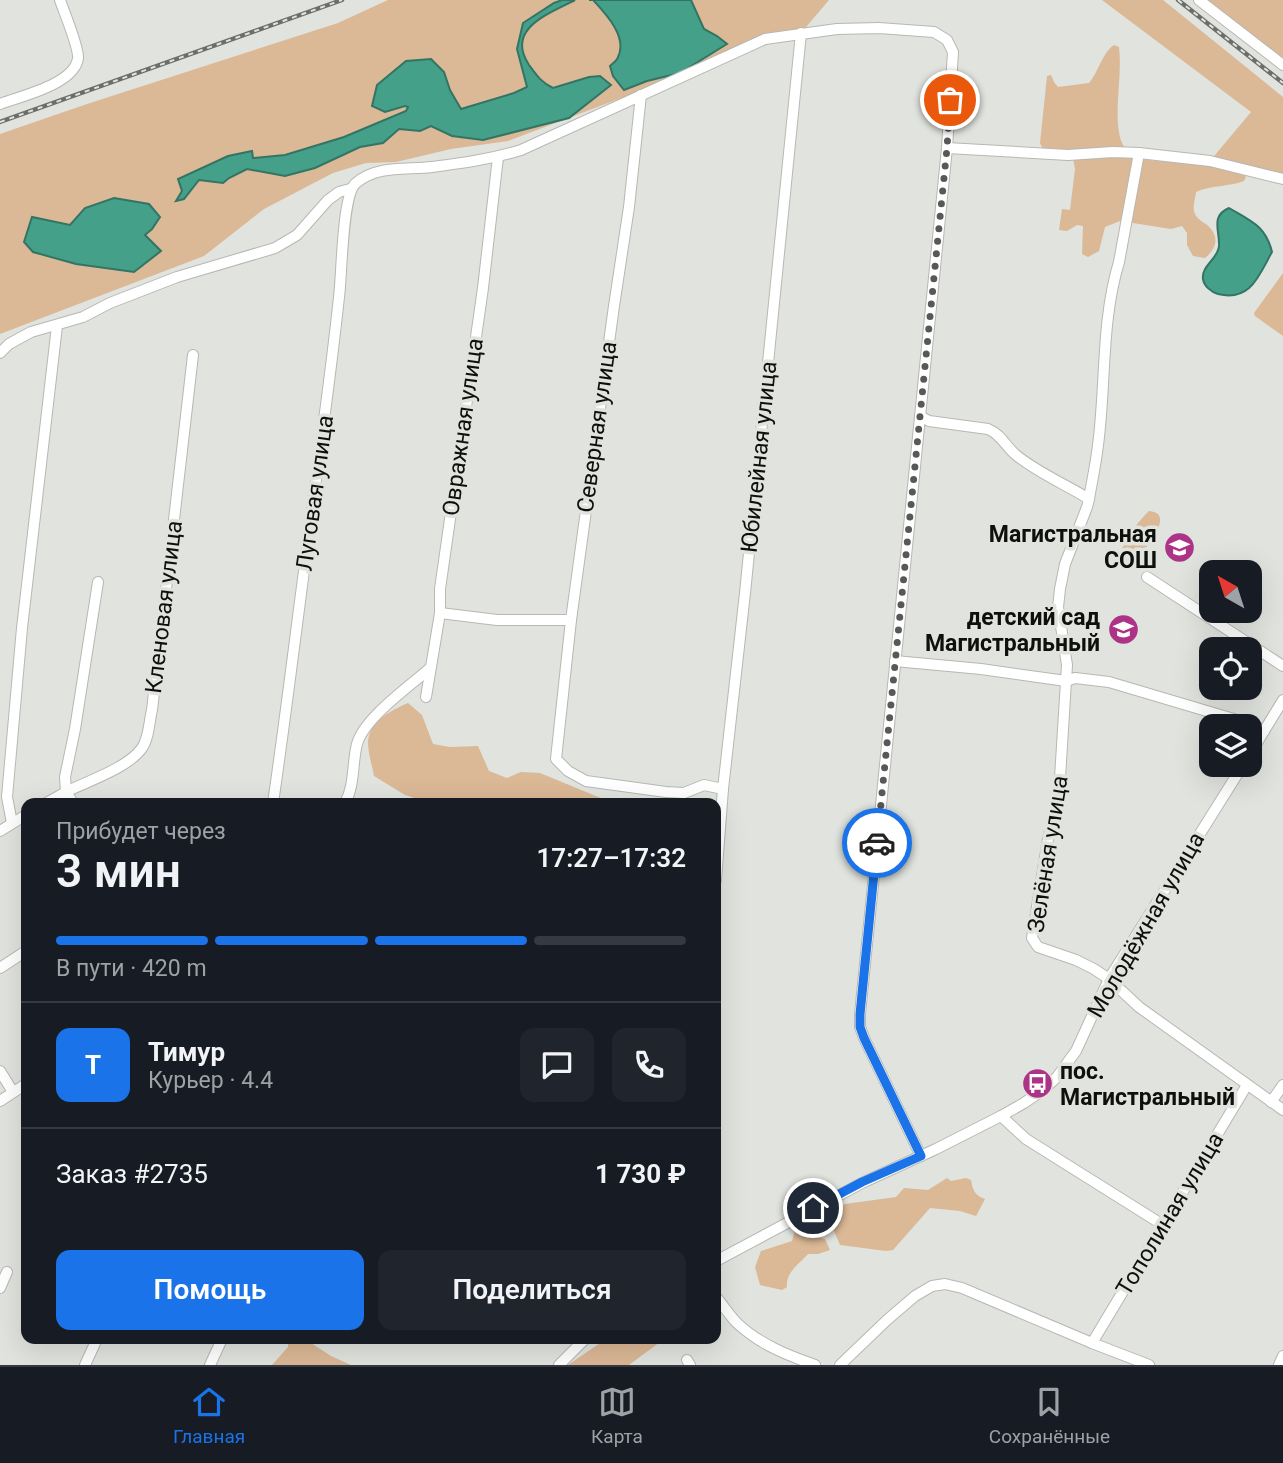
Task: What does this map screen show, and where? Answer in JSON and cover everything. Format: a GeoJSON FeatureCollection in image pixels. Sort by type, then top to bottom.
{"type":"FeatureCollection","features":[{"type":"Feature","properties":{"kind":"street"},"geometry":{"type":"LineString","coordinates":[[0,104],[58,83],[74,69],[79,57],[60,0]]}},
{"type":"Feature","properties":{"kind":"street"},"geometry":{"type":"LineString","coordinates":[[1199,0],[1283,65]]}},
{"type":"Feature","properties":{"kind":"street"},"geometry":{"type":"LineString","coordinates":[[0,353],[9,344],[31,332],[83,317],[110,303],[177,277],[275,248],[297,235],[328,200],[365,176],[379,171],[498,157],[521,150],[765,39],[836,29],[878,28],[934,32],[947,40],[953,51],[947,148],[860,1014],[860,1027],[864,1038],[921,1156]]}},
{"type":"Feature","properties":{"kind":"street","name":"Юбилейная улица"},"geometry":{"type":"LineString","coordinates":[[721,815],[802,33]]}},
{"type":"Feature","properties":{"kind":"street","name":"Северная улица"},"geometry":{"type":"LineString","coordinates":[[641,96],[629,207],[571,620],[556,759],[568,771],[586,781],[666,792],[684,793],[704,785],[723,789]]}},
{"type":"Feature","properties":{"kind":"street"},"geometry":{"type":"LineString","coordinates":[[947,148],[1068,155],[1139,153],[1210,161],[1283,179]]}},
{"type":"Feature","properties":{"kind":"street"},"geometry":{"type":"LineString","coordinates":[[1066,681],[1067,665],[1059,598],[1065,564],[1089,499],[1098,445],[1114,278],[1139,153]]}},
{"type":"Feature","properties":{"kind":"street","name":"Овражная улица"},"geometry":{"type":"LineString","coordinates":[[426,697],[440,613],[440,589],[483,288],[498,157]]}},
{"type":"Feature","properties":{"kind":"street","name":"Луговая улица"},"geometry":{"type":"LineString","coordinates":[[274,798],[330,381],[342,279],[345,224],[352,186]]}},
{"type":"Feature","properties":{"kind":"street"},"geometry":{"type":"LineString","coordinates":[[12,823],[7,797],[22,628],[57,326]]}},
{"type":"Feature","properties":{"kind":"street","name":"Кленовая улица"},"geometry":{"type":"LineString","coordinates":[[55,798],[117,767],[135,755],[145,741],[155,685],[193,355]]}},
{"type":"Feature","properties":{"kind":"street"},"geometry":{"type":"LineString","coordinates":[[920,416],[929,421],[995,432],[1014,454],[1089,499]]}},
{"type":"Feature","properties":{"kind":"street"},"geometry":{"type":"LineString","coordinates":[[1147,577],[1283,666]]}},
{"type":"Feature","properties":{"kind":"street"},"geometry":{"type":"LineString","coordinates":[[70,798],[66,792],[65,777],[97,582]]}},
{"type":"Feature","properties":{"kind":"street"},"geometry":{"type":"LineString","coordinates":[[440,613],[498,620],[571,620]]}},
{"type":"Feature","properties":{"kind":"street"},"geometry":{"type":"LineString","coordinates":[[895,661],[1066,681],[1075,678],[1109,682],[1237,720],[1264,731]]}},
{"type":"Feature","properties":{"kind":"street"},"geometry":{"type":"LineString","coordinates":[[348,798],[357,743],[365,727],[429,669]]}},
{"type":"Feature","properties":{"kind":"street","name":"Зелёная улица"},"geometry":{"type":"LineString","coordinates":[[1066,681],[1059,794],[1048,839],[1032,938],[1038,947],[1076,960],[1109,979]]}},
{"type":"Feature","properties":{"kind":"street"},"geometry":{"type":"LineString","coordinates":[[1262,734],[1283,700]]}},
{"type":"Feature","properties":{"kind":"street","name":"Молодёжная улица"},"geometry":{"type":"LineString","coordinates":[[721,1258],[862,1182],[1000,1116],[1024,1103],[1058,1077],[1076,1051],[1109,979],[1235,777]]}},
{"type":"Feature","properties":{"kind":"street"},"geometry":{"type":"LineString","coordinates":[[0,831],[21,818]]}},
{"type":"Feature","properties":{"kind":"street"},"geometry":{"type":"LineString","coordinates":[[0,968],[21,954]]}},
{"type":"Feature","properties":{"kind":"street"},"geometry":{"type":"LineString","coordinates":[[1109,979],[1139,1007],[1283,1110]]}},
{"type":"Feature","properties":{"kind":"street"},"geometry":{"type":"LineString","coordinates":[[0,1071],[13,1092]]}},
{"type":"Feature","properties":{"kind":"street","name":"Тополиная улица"},"geometry":{"type":"LineString","coordinates":[[1092,1343],[1247,1084]]}},
{"type":"Feature","properties":{"kind":"street"},"geometry":{"type":"LineString","coordinates":[[1271,1102],[1283,1086]]}},
{"type":"Feature","properties":{"kind":"street"},"geometry":{"type":"LineString","coordinates":[[0,1101],[21,1087]]}},
{"type":"Feature","properties":{"kind":"street"},"geometry":{"type":"LineString","coordinates":[[1000,1116],[1026,1139],[1163,1225]]}},
{"type":"Feature","properties":{"kind":"street"},"geometry":{"type":"LineString","coordinates":[[0,1288],[7,1272]]}},
{"type":"Feature","properties":{"kind":"street"},"geometry":{"type":"LineString","coordinates":[[840,1365],[915,1296],[932,1286],[945,1284],[962,1288],[1149,1365]]}},
{"type":"Feature","properties":{"kind":"street"},"geometry":{"type":"LineString","coordinates":[[721,1303],[736,1322],[755,1337],[802,1363],[815,1365]]}},
{"type":"Feature","properties":{"kind":"street"},"geometry":{"type":"LineString","coordinates":[[85,1365],[95,1344]]}},
{"type":"Feature","properties":{"kind":"street"},"geometry":{"type":"LineString","coordinates":[[210,1365],[220,1344]]}},
{"type":"Feature","properties":{"kind":"street"},"geometry":{"type":"LineString","coordinates":[[559,1365],[580,1344]]}},
{"type":"Feature","properties":{"kind":"street"},"geometry":{"type":"LineString","coordinates":[[1279,1365],[1283,1356]]}},
{"type":"Feature","properties":{"kind":"shaded area"},"geometry":{"type":"Polygon","coordinates":[[[388,0],[829,0],[801,33],[765,39],[508,141],[451,149],[396,162],[366,163],[333,173],[264,209],[204,256],[0,334],[0,134],[338,23],[388,0]]]}},
{"type":"Feature","properties":{"kind":"shaded area"},"geometry":{"type":"Polygon","coordinates":[[[562,0],[575,0],[542,17],[526,32],[522,42],[529,65],[553,88],[600,76],[611,85],[569,118],[483,140],[452,136],[431,126],[420,131],[399,129],[383,143],[360,147],[315,168],[285,176],[247,169],[223,183],[199,180],[184,199],[176,201],[182,191],[178,179],[228,156],[252,151],[253,158],[285,155],[344,137],[406,111],[408,107],[405,106],[385,112],[372,106],[377,85],[406,61],[431,59],[444,72],[461,109],[527,87],[517,49],[523,23],[562,0]]]}},
{"type":"Feature","properties":{"kind":"shaded area"},"geometry":{"type":"Polygon","coordinates":[[[593,0],[691,0],[704,29],[727,44],[680,73],[624,90],[613,76],[610,66],[617,60],[620,49],[618,34],[593,0]]]}},
{"type":"Feature","properties":{"kind":"shaded area"},"geometry":{"type":"Polygon","coordinates":[[[1102,0],[1163,0],[1283,97],[1283,179],[1210,161],[1251,112],[1102,0]]]}},
{"type":"Feature","properties":{"kind":"shaded area"},"geometry":{"type":"Polygon","coordinates":[[[1197,0],[1283,0],[1283,68],[1197,0]]]}},
{"type":"Feature","properties":{"kind":"shaded area"},"geometry":{"type":"Polygon","coordinates":[[[1114,45],[1119,47],[1120,57],[1118,128],[1127,150],[1144,159],[1205,164],[1243,173],[1246,177],[1238,183],[1196,192],[1195,214],[1215,237],[1213,249],[1205,258],[1193,256],[1187,245],[1187,233],[1182,226],[1171,229],[1120,221],[1105,227],[1099,251],[1088,257],[1082,254],[1083,226],[1077,225],[1067,231],[1059,230],[1062,209],[1070,210],[1075,169],[1073,158],[1043,149],[1040,143],[1047,76],[1051,75],[1058,87],[1089,83],[1106,53],[1114,45]]]}},
{"type":"Feature","properties":{"kind":"shaded area"},"geometry":{"type":"Polygon","coordinates":[[[114,198],[149,204],[160,217],[145,235],[161,251],[134,272],[76,264],[33,252],[24,242],[32,217],[70,225],[85,208],[114,198]]]}},
{"type":"Feature","properties":{"kind":"shaded area"},"geometry":{"type":"Polygon","coordinates":[[[1229,208],[1262,230],[1272,252],[1252,285],[1239,294],[1229,295],[1213,292],[1206,286],[1203,274],[1218,251],[1218,220],[1223,211],[1229,208]]]}},
{"type":"Feature","properties":{"kind":"shaded area"},"geometry":{"type":"Polygon","coordinates":[[[1283,273],[1283,336],[1254,313],[1283,273]]]}},
{"type":"Feature","properties":{"kind":"shaded area"},"geometry":{"type":"Polygon","coordinates":[[[1149,511],[1159,516],[1159,527],[1137,561],[1132,566],[1126,566],[1120,559],[1123,546],[1149,511]]]}},
{"type":"Feature","properties":{"kind":"shaded area"},"geometry":{"type":"Polygon","coordinates":[[[408,703],[422,715],[433,744],[450,747],[478,746],[489,771],[507,778],[521,772],[540,773],[601,798],[414,798],[405,795],[374,776],[369,755],[368,742],[372,728],[389,713],[408,703]]]}},
{"type":"Feature","properties":{"kind":"shaded area"},"geometry":{"type":"Polygon","coordinates":[[[947,1178],[951,1181],[966,1178],[971,1180],[975,1192],[985,1199],[976,1216],[960,1211],[930,1208],[893,1250],[840,1245],[833,1229],[821,1230],[813,1224],[845,1204],[896,1197],[904,1188],[928,1190],[947,1178]]]}},
{"type":"Feature","properties":{"kind":"shaded area"},"geometry":{"type":"Polygon","coordinates":[[[795,1230],[825,1239],[830,1250],[808,1254],[790,1273],[787,1287],[782,1290],[760,1285],[755,1267],[761,1251],[792,1241],[795,1230]]]}},
{"type":"Feature","properties":{"kind":"shaded area"},"geometry":{"type":"Polygon","coordinates":[[[288,1344],[313,1344],[351,1365],[272,1365],[288,1344]]]}},
{"type":"Feature","properties":{"kind":"shaded area"},"geometry":{"type":"Polygon","coordinates":[[[599,1344],[657,1344],[629,1365],[568,1365],[599,1344]]]}},
{"type":"Feature","properties":{"kind":"railway"},"geometry":{"type":"LineString","coordinates":[[0,122],[342,0]]}},
{"type":"Feature","properties":{"kind":"railway"},"geometry":{"type":"LineString","coordinates":[[1178,0],[1283,83]]}},
{"type":"Feature","properties":{"kind":"way so far"},"geometry":{"type":"LineString","coordinates":[[877,843],[950,100]]}},
{"type":"Feature","properties":{"kind":"place","name":"Магистральная СОШ"},"geometry":{"type":"Point","coordinates":[1180,547]}},
{"type":"Feature","properties":{"kind":"place","name":"детский сад Магистральный"},"geometry":{"type":"Point","coordinates":[1123,630]}},
{"type":"Feature","properties":{"kind":"place","name":"пос. Магистральный"},"geometry":{"type":"Point","coordinates":[1037,1084]}},
{"type":"Feature","properties":{"kind":"route"},"geometry":{"type":"LineString","coordinates":[[813,1208],[862,1182],[921,1156],[860,1027],[877,843]]}}]}
